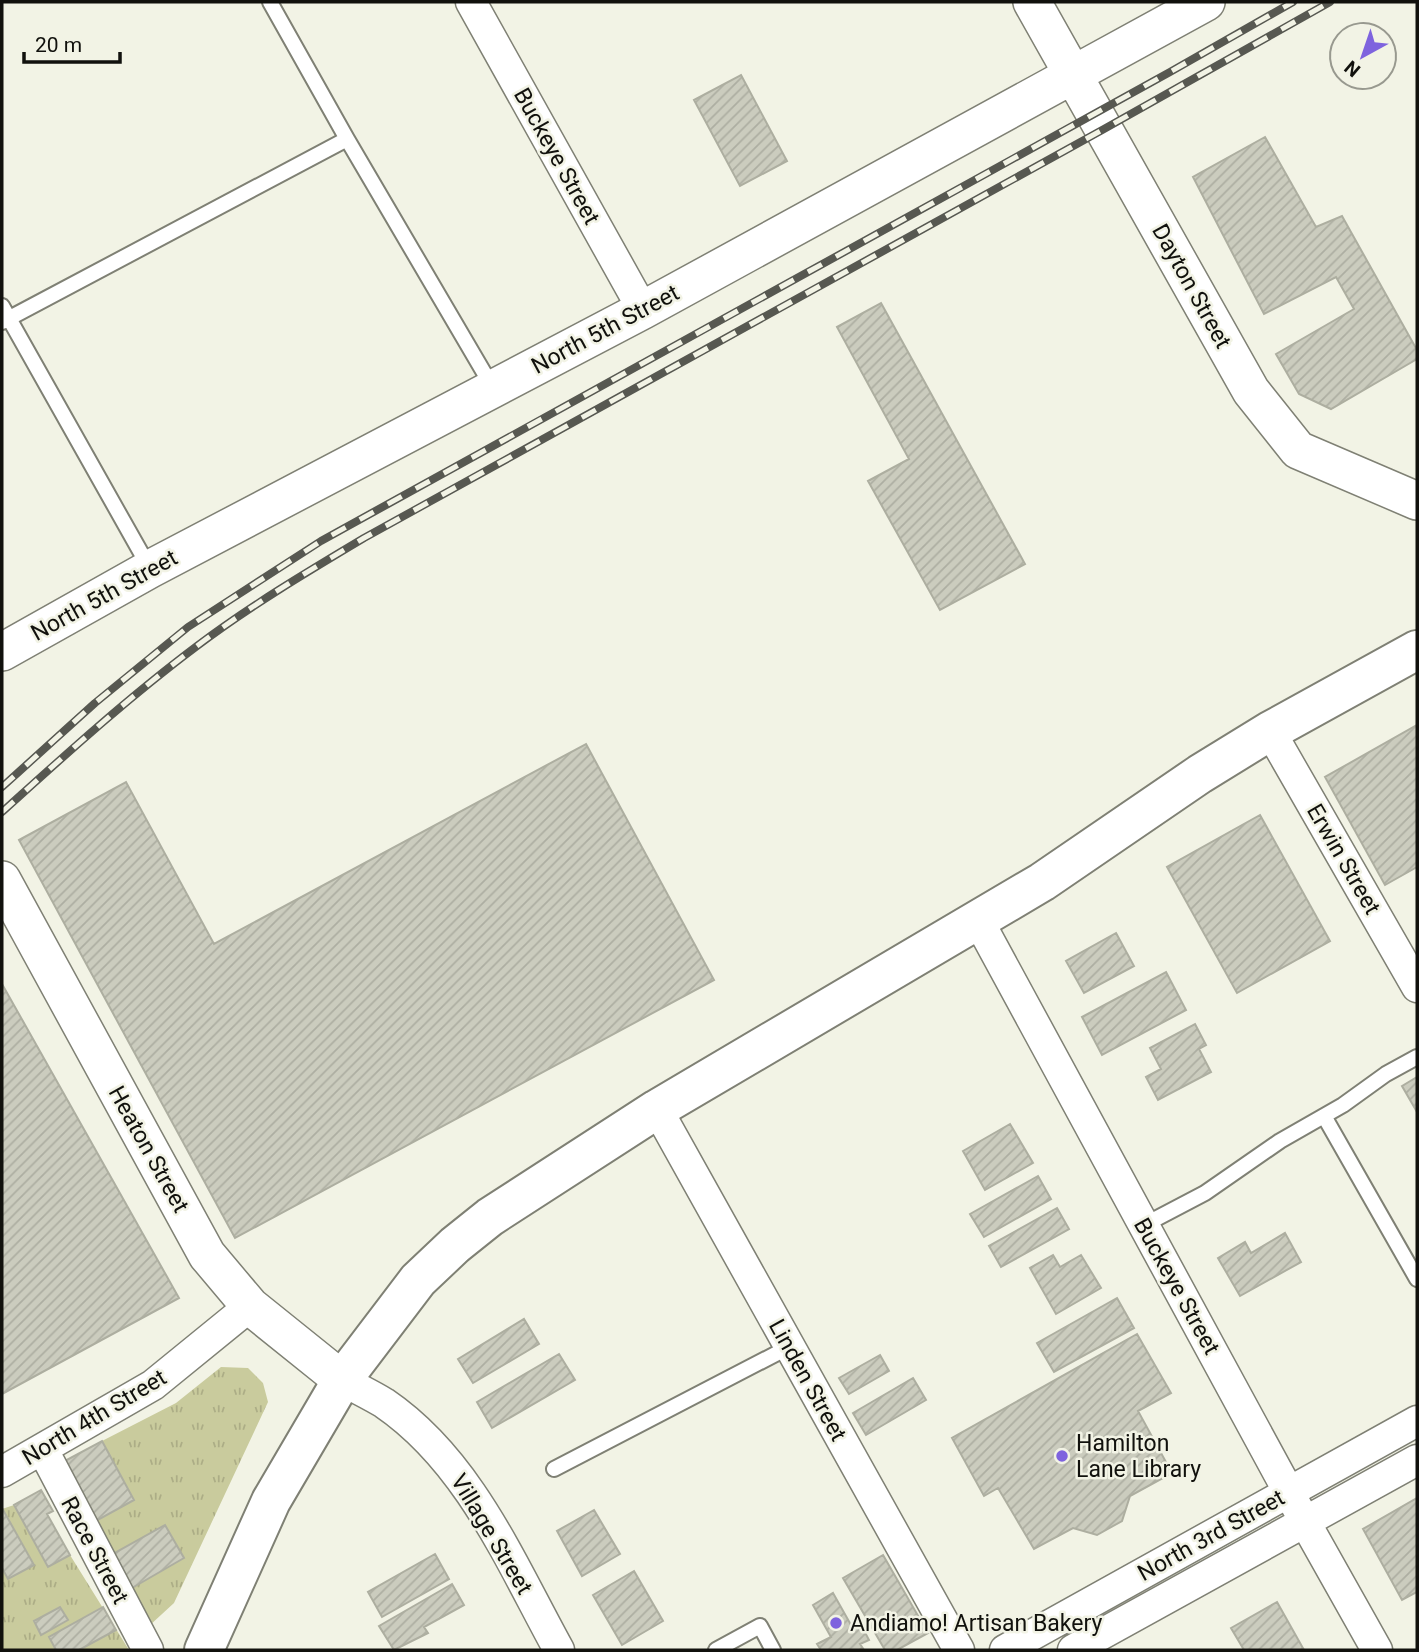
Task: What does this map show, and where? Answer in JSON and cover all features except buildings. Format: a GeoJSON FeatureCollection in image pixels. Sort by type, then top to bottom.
{"type":"FeatureCollection","features":[{"type":"Feature","properties":{"kind":"highway"},"geometry":{"type":"LineString","coordinates":[[204,1650],[271,1501],[342,1380],[418,1280],[455,1245],[490,1217],[657,1110],[1042,882],[1200,774],[1270,731],[1417,650]]}},
{"type":"Feature","properties":{"kind":"street","name":"Buckeye Street"},"geometry":{"type":"LineString","coordinates":[[471,2],[643,310]]}},
{"type":"Feature","properties":{"kind":"street","name":"Dayton Street"},"geometry":{"type":"LineString","coordinates":[[1032,2],[1258,401],[1298,450],[1417,501]]}},
{"type":"Feature","properties":{"kind":"street","name":"North 5th Street"},"geometry":{"type":"LineString","coordinates":[[2,652],[150,569],[643,310],[1206,2]]}},
{"type":"Feature","properties":{"kind":"street","name":"Erwin Street"},"geometry":{"type":"LineString","coordinates":[[1270,731],[1417,987]]}},
{"type":"Feature","properties":{"kind":"street","name":"Heaton Street"},"geometry":{"type":"LineString","coordinates":[[2,880],[207,1255],[250,1306],[342,1380]]}},
{"type":"Feature","properties":{"kind":"street","name":"Buckeye Street"},"geometry":{"type":"LineString","coordinates":[[978,920],[1304,1522],[1377,1650]]}},
{"type":"Feature","properties":{"kind":"street","name":"Linden Street"},"geometry":{"type":"LineString","coordinates":[[657,1110],[959,1650]]}},
{"type":"Feature","properties":{"kind":"street","name":"North 4th Street"},"geometry":{"type":"LineString","coordinates":[[2,1472],[153,1385],[250,1306]]}},
{"type":"Feature","properties":{"kind":"street","name":"Village Street"},"geometry":{"type":"LineString","coordinates":[[342,1380],[385,1404],[427,1440],[453,1468],[478,1504],[559,1650]]}},
{"type":"Feature","properties":{"kind":"street","name":"North 3rd Street"},"geometry":{"type":"LineString","coordinates":[[1005,1650],[1417,1421]]}},
{"type":"Feature","properties":{"kind":"street","name":"Race Street"},"geometry":{"type":"LineString","coordinates":[[43,1450],[148,1650]]}},
{"type":"Feature","properties":{"kind":"street","name":"North 3rd Street"},"geometry":{"type":"LineString","coordinates":[[1073,1650],[1417,1460]]}},
{"type":"Feature","properties":{"kind":"lane"},"geometry":{"type":"LineString","coordinates":[[270,2],[494,389]]}},
{"type":"Feature","properties":{"kind":"lane"},"geometry":{"type":"LineString","coordinates":[[150,569],[4,315],[347,139]]}},
{"type":"Feature","properties":{"kind":"lane"},"geometry":{"type":"LineString","coordinates":[[1144,1225],[1205,1192],[1280,1141],[1417,1057]]}},
{"type":"Feature","properties":{"kind":"lane"},"geometry":{"type":"LineString","coordinates":[[1324,1116],[1417,1279]]}},
{"type":"Feature","properties":{"kind":"lane"},"geometry":{"type":"LineString","coordinates":[[554,1469],[789,1347]]}},
{"type":"Feature","properties":{"kind":"lane"},"geometry":{"type":"LineString","coordinates":[[716,1650],[760,1626],[774,1650]]}},
{"type":"Feature","properties":{"kind":"green space"},"geometry":{"type":"Polygon","coordinates":[[[221,1367],[248,1368],[263,1383],[268,1402],[174,1603],[149,1626],[132,1588],[184,1558],[165,1525],[113,1554],[96,1521],[134,1500],[102,1441],[176,1403],[221,1367]]]}},
{"type":"Feature","properties":{"kind":"green space"},"geometry":{"type":"Polygon","coordinates":[[[41,1490],[53,1511],[47,1514],[129,1650],[2,1650],[2,1509],[41,1490]]]}},
{"type":"Feature","properties":{"kind":"railway"},"geometry":{"type":"LineString","coordinates":[[2,787],[95,703],[188,627],[321,541],[1293,2]]}},
{"type":"Feature","properties":{"kind":"railway"},"geometry":{"type":"LineString","coordinates":[[2,812],[172,665],[237,617],[321,564],[1330,2]]}},
{"type":"Feature","properties":{"kind":"place","name":"Hamilton Lane Library"},"geometry":{"type":"Point","coordinates":[1062,1456]}},
{"type":"Feature","properties":{"kind":"place","name":"Andiamo! Artisan Bakery"},"geometry":{"type":"Point","coordinates":[836,1623]}}]}
